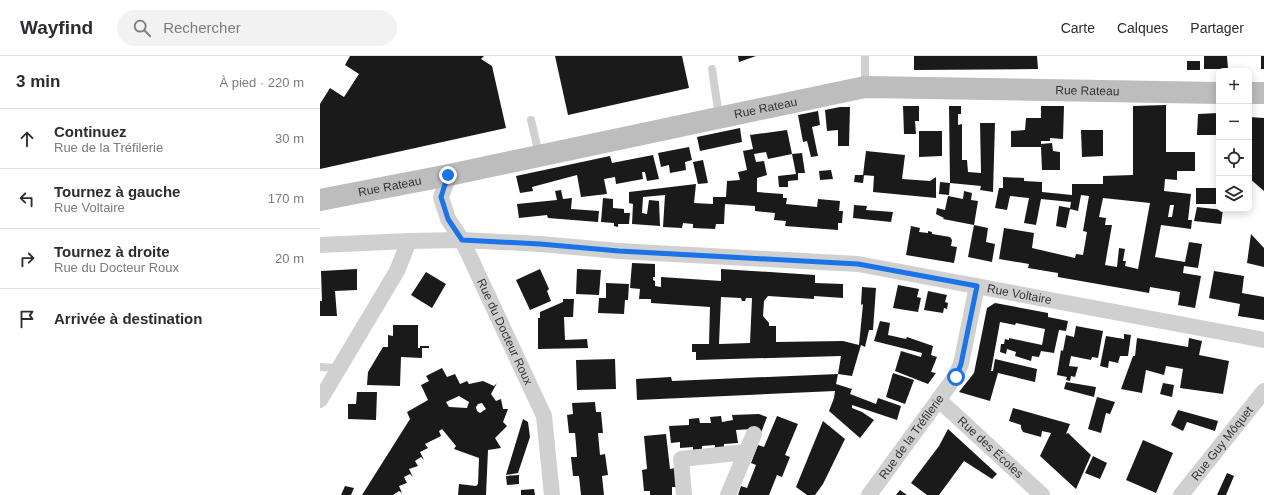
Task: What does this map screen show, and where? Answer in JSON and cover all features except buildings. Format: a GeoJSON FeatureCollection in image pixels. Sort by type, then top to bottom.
{"type":"FeatureCollection","features":[{"type":"Feature","properties":{"kind":"street","name":"Rue Rateau"},"geometry":{"type":"LineString","coordinates":[[320,200],[448,175],[865,87],[1216,92]]}},
{"type":"Feature","properties":{"kind":"street"},"geometry":{"type":"LineString","coordinates":[[1252,93],[1264,93]]}},
{"type":"Feature","properties":{"kind":"street","name":"Rue du Docteur Roux"},"geometry":{"type":"LineString","coordinates":[[448,175],[441,197],[448,219],[462,240],[544,416],[552,495]]}},
{"type":"Feature","properties":{"kind":"street","name":"Rue Voltaire"},"geometry":{"type":"LineString","coordinates":[[320,245],[462,240],[540,244],[619,251],[858,264],[1264,340]]}},
{"type":"Feature","properties":{"kind":"street"},"geometry":{"type":"LineString","coordinates":[[320,400],[397,270],[408,241]]}},
{"type":"Feature","properties":{"kind":"street","name":"Rue de la Tréfilerie"},"geometry":{"type":"LineString","coordinates":[[869,495],[956,377],[961,364],[977,286]]}},
{"type":"Feature","properties":{"kind":"street","name":"Rue Guy Môquet"},"geometry":{"type":"LineString","coordinates":[[1181,495],[1264,391]]}},
{"type":"Feature","properties":{"kind":"street","name":"Rue des Écoles"},"geometry":{"type":"LineString","coordinates":[[939,400],[1042,495]]}},
{"type":"Feature","properties":{"kind":"street"},"geometry":{"type":"LineString","coordinates":[[728,495],[754,434]]}},
{"type":"Feature","properties":{"kind":"street"},"geometry":{"type":"LineString","coordinates":[[684,495],[681,459],[746,452]]}},
{"type":"Feature","properties":{"kind":"lane"},"geometry":{"type":"LineString","coordinates":[[865,56],[865,87]]}},
{"type":"Feature","properties":{"kind":"lane"},"geometry":{"type":"LineString","coordinates":[[712,69],[719,117]]}},
{"type":"Feature","properties":{"kind":"lane"},"geometry":{"type":"LineString","coordinates":[[531,120],[539,155]]}},
{"type":"Feature","properties":{"kind":"lane"},"geometry":{"type":"LineString","coordinates":[[320,367],[338,368]]}},
{"type":"Feature","properties":{"kind":"route"},"geometry":{"type":"LineString","coordinates":[[448,175],[441,197],[448,219],[462,240],[540,244],[619,251],[858,264],[977,286],[961,364],[956,377]]}}]}
